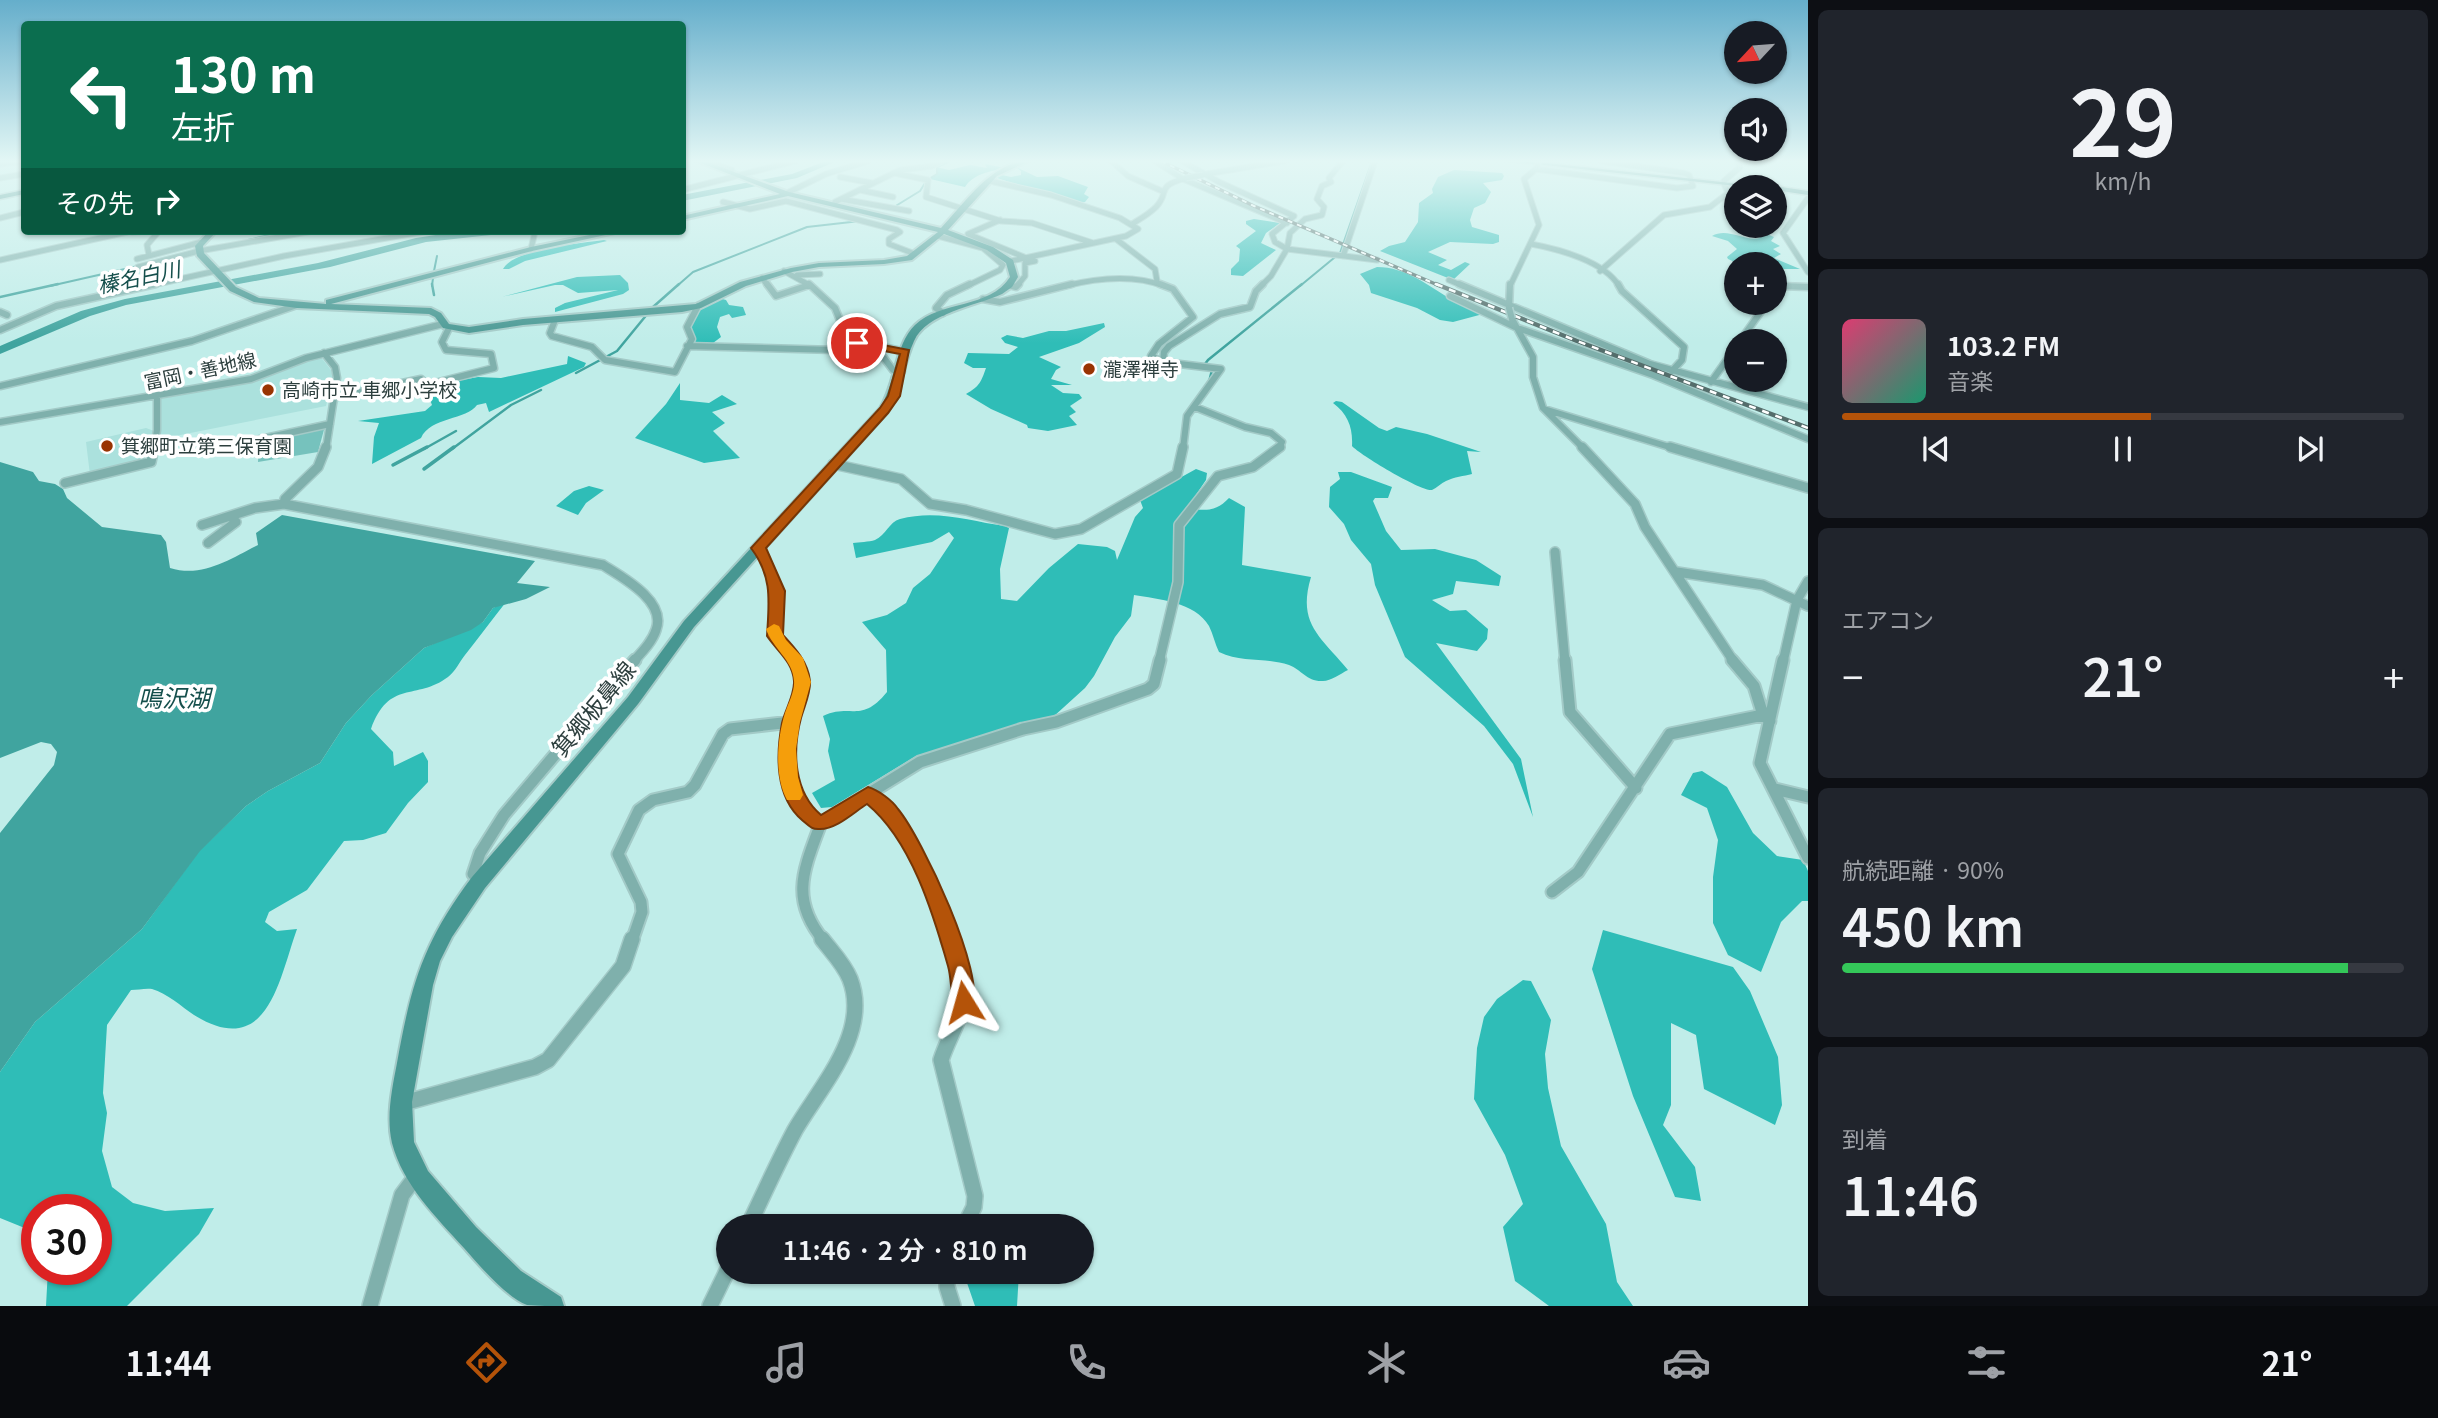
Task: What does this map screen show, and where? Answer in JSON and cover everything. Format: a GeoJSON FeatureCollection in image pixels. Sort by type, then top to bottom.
{"type":"FeatureCollection","features":[{"type":"Feature","properties":{"kind":"main road"},"geometry":{"type":"LineString","coordinates":[[896,222],[990,247],[1011,261],[1015,275],[1008,285]]}},
{"type":"Feature","properties":{"kind":"main road"},"geometry":{"type":"LineString","coordinates":[[209,235],[202,242],[199,251],[233,288],[257,300],[297,305],[430,311],[439,315],[446,326],[469,330],[698,306],[743,284],[784,271],[825,264],[884,262],[915,254],[941,234],[951,222]]}},
{"type":"Feature","properties":{"kind":"main road"},"geometry":{"type":"LineString","coordinates":[[318,306],[531,249],[600,235]]}},
{"type":"Feature","properties":{"kind":"main road","name":"箕郷板鼻線"},"geometry":{"type":"LineString","coordinates":[[552,1306],[508,1277],[433,1197],[406,1154],[401,1134],[399,1104],[422,984],[435,951],[454,914],[479,881],[635,700],[665,662],[689,624],[892,400],[909,338],[915,330],[925,321],[983,299],[1008,285]]}},
{"type":"Feature","properties":{"kind":"street"},"geometry":{"type":"LineString","coordinates":[[871,222],[899,230],[889,239],[889,244],[915,254]]}},
{"type":"Feature","properties":{"kind":"street"},"geometry":{"type":"LineString","coordinates":[[996,222],[968,234],[999,244],[1020,257],[1054,250],[1059,252]]}},
{"type":"Feature","properties":{"kind":"street"},"geometry":{"type":"LineString","coordinates":[[1021,222],[1032,223],[1094,244]]}},
{"type":"Feature","properties":{"kind":"street"},"geometry":{"type":"LineString","coordinates":[[1011,261],[1116,239],[1138,231],[1127,222]]}},
{"type":"Feature","properties":{"kind":"street"},"geometry":{"type":"LineString","coordinates":[[1163,362],[1164,352],[1178,339],[1220,314],[1250,307],[1256,291],[1271,276],[1287,249],[1286,239],[1303,222]]}},
{"type":"Feature","properties":{"kind":"street"},"geometry":{"type":"LineString","coordinates":[[1343,256],[1355,222]]}},
{"type":"Feature","properties":{"kind":"street"},"geometry":{"type":"LineString","coordinates":[[1538,222],[1525,257],[1513,271],[1509,306],[1514,323],[1533,357],[1533,377],[1543,408],[1615,480],[1635,504],[1651,537],[1677,572],[1727,654],[1754,686],[1766,718]]}},
{"type":"Feature","properties":{"kind":"street"},"geometry":{"type":"LineString","coordinates":[[1600,271],[1656,222]]}},
{"type":"Feature","properties":{"kind":"street"},"geometry":{"type":"LineString","coordinates":[[1790,222],[1783,233],[1795,249],[1798,261],[1808,272]]}},
{"type":"Feature","properties":{"kind":"street"},"geometry":{"type":"LineString","coordinates":[[1287,223],[1272,234],[1275,242],[1287,249],[1377,260]]}},
{"type":"Feature","properties":{"kind":"street"},"geometry":{"type":"LineString","coordinates":[[941,234],[988,251],[1003,265],[1000,270],[947,295],[936,308],[943,313]]}},
{"type":"Feature","properties":{"kind":"street"},"geometry":{"type":"LineString","coordinates":[[0,260],[114,235]]}},
{"type":"Feature","properties":{"kind":"street"},"geometry":{"type":"LineString","coordinates":[[149,255],[148,245],[157,235]]}},
{"type":"Feature","properties":{"kind":"street"},"geometry":{"type":"LineString","coordinates":[[138,267],[199,251],[290,235]]}},
{"type":"Feature","properties":{"kind":"street"},"geometry":{"type":"LineString","coordinates":[[0,330],[48,308],[216,271],[406,235]]}},
{"type":"Feature","properties":{"kind":"street"},"geometry":{"type":"LineString","coordinates":[[531,249],[534,236]]}},
{"type":"Feature","properties":{"kind":"street"},"geometry":{"type":"LineString","coordinates":[[1116,239],[1144,258],[1154,269],[1157,281]]}},
{"type":"Feature","properties":{"kind":"street"},"geometry":{"type":"LineString","coordinates":[[137,259],[202,242]]}},
{"type":"Feature","properties":{"kind":"street"},"geometry":{"type":"LineString","coordinates":[[1531,244],[1556,248],[1580,258],[1614,278],[1622,291],[1682,344],[1682,360],[1672,371]]}},
{"type":"Feature","properties":{"kind":"street"},"geometry":{"type":"LineString","coordinates":[[1008,285],[1016,287],[1022,281],[1026,273],[1026,263],[1082,249],[1081,247]]}},
{"type":"Feature","properties":{"kind":"street"},"geometry":{"type":"LineString","coordinates":[[784,271],[797,275],[820,274]]}},
{"type":"Feature","properties":{"kind":"street"},"geometry":{"type":"LineString","coordinates":[[797,275],[838,311],[844,335],[848,340],[906,352]]}},
{"type":"Feature","properties":{"kind":"street"},"geometry":{"type":"LineString","coordinates":[[762,278],[776,296],[810,285]]}},
{"type":"Feature","properties":{"kind":"street"},"geometry":{"type":"LineString","coordinates":[[833,464],[901,479],[920,498],[936,506],[966,510],[1041,532],[1068,533],[1087,526],[1177,474],[1181,465],[1187,416],[1221,369],[1163,362],[1151,356],[1156,345],[1178,332],[1193,317],[1173,289],[1157,281],[1092,279],[1000,302],[983,299]]}},
{"type":"Feature","properties":{"kind":"street"},"geometry":{"type":"LineString","coordinates":[[1449,281],[1672,371],[1808,407]]}},
{"type":"Feature","properties":{"kind":"street"},"geometry":{"type":"LineString","coordinates":[[1787,286],[1806,287]]}},
{"type":"Feature","properties":{"kind":"street"},"geometry":{"type":"LineString","coordinates":[[1450,296],[1808,439]]}},
{"type":"Feature","properties":{"kind":"street"},"geometry":{"type":"LineString","coordinates":[[0,386],[192,341],[297,305]]}},
{"type":"Feature","properties":{"kind":"street"},"geometry":{"type":"LineString","coordinates":[[555,320],[550,333],[552,336],[592,347],[607,360],[675,372],[692,336],[687,327],[698,306]]}},
{"type":"Feature","properties":{"kind":"street"},"geometry":{"type":"LineString","coordinates":[[332,398],[421,379],[427,385],[494,368],[491,354],[446,350],[443,342],[446,326]]}},
{"type":"Feature","properties":{"kind":"street","name":"富岡・善地線"},"geometry":{"type":"LineString","coordinates":[[0,422],[251,379],[324,353],[446,326]]}},
{"type":"Feature","properties":{"kind":"street"},"geometry":{"type":"LineString","coordinates":[[687,346],[836,350],[876,355],[884,358],[893,370],[902,371]]}},
{"type":"Feature","properties":{"kind":"street"},"geometry":{"type":"LineString","coordinates":[[284,504],[285,499],[318,467],[327,445],[337,377],[335,367],[324,353]]}},
{"type":"Feature","properties":{"kind":"street"},"geometry":{"type":"LineString","coordinates":[[1711,382],[1724,364]]}},
{"type":"Feature","properties":{"kind":"street"},"geometry":{"type":"LineString","coordinates":[[65,483],[152,462],[157,430],[157,396]]}},
{"type":"Feature","properties":{"kind":"street"},"geometry":{"type":"LineString","coordinates":[[754,1214],[796,1130],[844,1048],[853,1018],[852,990],[844,963],[812,925],[802,904],[810,855],[821,823],[920,762],[1023,729],[1056,722],[1148,689],[1154,684],[1178,582],[1179,525],[1218,476],[1253,467],[1280,447],[1282,442],[1271,433],[1245,427],[1195,407]]}},
{"type":"Feature","properties":{"kind":"street"},"geometry":{"type":"LineString","coordinates":[[1543,408],[1808,488]]}},
{"type":"Feature","properties":{"kind":"street"},"geometry":{"type":"LineString","coordinates":[[223,447],[330,424]]}},
{"type":"Feature","properties":{"kind":"street"},"geometry":{"type":"LineString","coordinates":[[202,525],[256,508],[284,504],[603,565],[637,586],[657,615],[657,627],[645,648],[504,816],[480,853],[473,874],[479,881]]}},
{"type":"Feature","properties":{"kind":"street"},"geometry":{"type":"LineString","coordinates":[[208,543],[236,522],[231,516]]}},
{"type":"Feature","properties":{"kind":"street"},"geometry":{"type":"LineString","coordinates":[[758,548],[764,555],[778,591],[775,636],[795,658],[803,682],[791,722],[788,749],[793,794],[802,809],[821,823]]}},
{"type":"Feature","properties":{"kind":"street"},"geometry":{"type":"LineString","coordinates":[[1555,552],[1570,712],[1636,788]]}},
{"type":"Feature","properties":{"kind":"street"},"geometry":{"type":"LineString","coordinates":[[1677,572],[1763,585],[1803,603]]}},
{"type":"Feature","properties":{"kind":"street"},"geometry":{"type":"LineString","coordinates":[[1808,581],[1766,718],[1760,763],[1808,858]]}},
{"type":"Feature","properties":{"kind":"street"},"geometry":{"type":"LineString","coordinates":[[1552,892],[1578,872],[1670,734],[1766,718]]}},
{"type":"Feature","properties":{"kind":"street"},"geometry":{"type":"LineString","coordinates":[[399,1104],[535,1067],[548,1060],[623,966],[631,948],[642,912],[641,902],[618,854],[639,810],[653,800],[688,792],[695,785],[723,734],[730,729],[791,722]]}},
{"type":"Feature","properties":{"kind":"street"},"geometry":{"type":"LineString","coordinates":[[1775,789],[1808,797]]}},
{"type":"Feature","properties":{"kind":"street"},"geometry":{"type":"LineString","coordinates":[[868,794],[885,805],[919,858],[960,972],[964,1002],[947,1039],[941,1060],[975,1196],[970,1214]]}},
{"type":"Feature","properties":{"kind":"street"},"geometry":{"type":"LineString","coordinates":[[370,1306],[402,1195],[417,1175]]}},
{"type":"Feature","properties":{"kind":"street"},"geometry":{"type":"LineString","coordinates":[[710,1306],[721,1284]]}},
{"type":"Feature","properties":{"kind":"street"},"geometry":{"type":"LineString","coordinates":[[947,1284],[953,1306]]}},
{"type":"Feature","properties":{"kind":"shaded area"},"geometry":{"type":"Polygon","coordinates":[[[1418,222],[1471,222],[1472,227],[1499,235],[1499,242],[1450,242],[1428,252],[1447,260],[1438,265],[1451,270],[1465,262],[1470,264],[1453,280],[1380,251],[1405,242],[1418,222]]]}},
{"type":"Feature","properties":{"kind":"shaded area"},"geometry":{"type":"Polygon","coordinates":[[[1280,223],[1266,233],[1261,243],[1276,250],[1243,276],[1231,275],[1231,269],[1239,261],[1240,249],[1236,246],[1256,231],[1246,224],[1280,223]]]}},
{"type":"Feature","properties":{"kind":"shaded area"},"geometry":{"type":"Polygon","coordinates":[[[1724,233],[1724,238],[1773,238],[1771,241],[1780,246],[1773,249],[1778,252],[1733,252],[1737,249],[1728,241],[1712,236],[1724,233]]]}},
{"type":"Feature","properties":{"kind":"shaded area"},"geometry":{"type":"Polygon","coordinates":[[[607,241],[503,269],[520,256],[565,245],[607,241]]]}},
{"type":"Feature","properties":{"kind":"shaded area"},"geometry":{"type":"Polygon","coordinates":[[[1787,264],[1800,269],[1787,269],[1787,264]]]}},
{"type":"Feature","properties":{"kind":"shaded area"},"geometry":{"type":"Polygon","coordinates":[[[1377,267],[1398,270],[1483,314],[1453,322],[1440,320],[1417,308],[1371,293],[1369,285],[1360,274],[1377,267]]]}},
{"type":"Feature","properties":{"kind":"shaded area"},"geometry":{"type":"Polygon","coordinates":[[[620,275],[628,283],[629,290],[623,294],[555,312],[555,308],[565,303],[618,290],[578,293],[563,285],[555,285],[501,297],[577,277],[620,275]]]}},
{"type":"Feature","properties":{"kind":"shaded area"},"geometry":{"type":"Polygon","coordinates":[[[719,298],[726,300],[729,305],[743,307],[746,315],[732,318],[729,314],[720,317],[717,327],[721,337],[709,346],[690,345],[695,339],[691,327],[700,306],[719,298]]]}},
{"type":"Feature","properties":{"kind":"shaded area"},"geometry":{"type":"Polygon","coordinates":[[[1104,323],[1105,327],[1079,343],[1039,357],[1061,367],[1051,379],[1072,385],[1051,385],[1063,393],[1079,394],[1082,398],[1070,406],[1076,412],[1069,416],[1077,425],[1048,431],[1028,428],[1027,425],[966,394],[979,383],[986,368],[973,368],[964,363],[968,353],[1009,354],[1018,347],[1005,343],[1001,338],[1007,335],[1023,338],[1049,331],[1066,331],[1104,323]]]}},
{"type":"Feature","properties":{"kind":"shaded area","name":"高崎市立 車郷小学校"},"geometry":{"type":"Polygon","coordinates":[[[320,356],[333,377],[326,406],[160,439],[160,399],[251,381],[320,356]]]}},
{"type":"Feature","properties":{"kind":"shaded area"},"geometry":{"type":"Polygon","coordinates":[[[568,356],[586,363],[584,367],[489,412],[486,403],[477,405],[465,414],[432,426],[421,438],[372,464],[374,437],[379,423],[358,421],[425,411],[432,405],[429,397],[437,396],[440,384],[478,377],[501,378],[567,364],[568,356]]]}},
{"type":"Feature","properties":{"kind":"shaded area"},"geometry":{"type":"Polygon","coordinates":[[[680,383],[680,400],[709,403],[722,395],[737,404],[712,412],[725,423],[713,431],[740,458],[704,463],[635,438],[666,404],[680,383]]]}},
{"type":"Feature","properties":{"kind":"shaded area"},"geometry":{"type":"Polygon","coordinates":[[[1342,402],[1387,431],[1396,427],[1481,452],[1467,451],[1472,474],[1444,482],[1432,490],[1404,479],[1352,446],[1352,433],[1342,412],[1333,403],[1342,402]]]}},
{"type":"Feature","properties":{"kind":"shaded area"},"geometry":{"type":"Polygon","coordinates":[[[325,426],[318,452],[258,462],[259,441],[325,426]]]}},
{"type":"Feature","properties":{"kind":"shaded area"},"geometry":{"type":"Polygon","coordinates":[[[146,428],[154,431],[149,460],[90,475],[86,442],[146,428]]]}},
{"type":"Feature","properties":{"kind":"shaded area"},"geometry":{"type":"Polygon","coordinates":[[[1196,469],[1207,473],[1206,480],[1187,508],[1210,509],[1229,498],[1245,507],[1242,565],[1311,577],[1307,593],[1309,618],[1320,638],[1348,670],[1329,680],[1317,681],[1289,665],[1245,659],[1219,652],[1209,626],[1195,612],[1175,603],[1134,595],[1131,616],[1115,637],[1094,676],[1085,688],[1053,717],[916,756],[832,807],[821,808],[812,793],[835,780],[828,751],[830,739],[823,716],[841,711],[863,710],[878,702],[887,692],[886,650],[862,622],[887,615],[906,603],[913,588],[930,574],[954,538],[949,532],[932,542],[856,558],[853,543],[875,540],[896,521],[913,516],[953,517],[1005,526],[1009,528],[1000,569],[1001,599],[1017,601],[1049,568],[1078,544],[1107,547],[1115,551],[1117,560],[1135,517],[1143,508],[1140,500],[1196,469]]]}},
{"type":"Feature","properties":{"kind":"shaded area"},"geometry":{"type":"Polygon","coordinates":[[[1338,472],[1351,472],[1392,487],[1388,498],[1375,498],[1373,501],[1386,531],[1401,550],[1435,549],[1476,560],[1501,576],[1499,586],[1456,581],[1453,594],[1432,600],[1450,611],[1466,610],[1488,629],[1487,639],[1477,651],[1436,643],[1521,759],[1533,817],[1513,764],[1484,726],[1405,657],[1375,585],[1371,564],[1329,507],[1330,487],[1340,479],[1338,472]]]}},
{"type":"Feature","properties":{"kind":"shaded area"},"geometry":{"type":"Polygon","coordinates":[[[589,486],[604,490],[586,503],[578,515],[556,506],[574,491],[589,486]]]}},
{"type":"Feature","properties":{"kind":"shaded area"},"geometry":{"type":"Polygon","coordinates":[[[506,602],[451,675],[436,684],[395,697],[378,713],[371,729],[393,752],[394,766],[423,752],[428,761],[428,782],[386,833],[363,840],[344,841],[307,890],[269,912],[265,922],[277,931],[297,929],[284,970],[267,1008],[254,1021],[239,1028],[219,1027],[152,989],[131,990],[107,1025],[103,1093],[107,1113],[102,1151],[112,1187],[133,1203],[165,1211],[214,1208],[199,1234],[127,1306],[46,1306],[47,1285],[112,1285],[112,1194],[21,1194],[21,1227],[0,1218],[0,1072],[35,1022],[142,929],[199,851],[246,806],[320,763],[346,723],[372,695],[424,648],[483,622],[493,608],[506,602]]]}},
{"type":"Feature","properties":{"kind":"shaded area"},"geometry":{"type":"Polygon","coordinates":[[[1702,771],[1727,787],[1753,833],[1777,856],[1803,860],[1808,871],[1808,901],[1802,901],[1781,922],[1761,972],[1728,955],[1713,923],[1713,877],[1718,840],[1707,808],[1681,795],[1693,773],[1702,771]]]}},
{"type":"Feature","properties":{"kind":"shaded area"},"geometry":{"type":"Polygon","coordinates":[[[1603,930],[1733,967],[1750,991],[1778,1057],[1782,1105],[1775,1125],[1704,1089],[1696,1035],[1671,1023],[1671,1105],[1663,1125],[1695,1167],[1701,1201],[1675,1197],[1633,1096],[1592,969],[1603,930]]]}},
{"type":"Feature","properties":{"kind":"shaded area"},"geometry":{"type":"Polygon","coordinates":[[[1523,980],[1531,981],[1551,1020],[1545,1054],[1548,1088],[1561,1146],[1606,1224],[1617,1282],[1633,1306],[1549,1306],[1515,1281],[1503,1227],[1523,1204],[1505,1155],[1474,1099],[1477,1048],[1484,1017],[1497,999],[1523,980]]]}},
{"type":"Feature","properties":{"kind":"shaded area"},"geometry":{"type":"Polygon","coordinates":[[[967,1284],[1018,1284],[1017,1306],[975,1306],[967,1284]]]}},
{"type":"Feature","properties":{"kind":"water","name":"鳴沢湖"},"geometry":{"type":"Polygon","coordinates":[[[0,462],[33,472],[39,481],[55,484],[63,489],[67,498],[102,527],[161,535],[166,542],[170,568],[194,571],[227,561],[258,545],[256,533],[282,515],[535,561],[517,583],[550,587],[526,599],[493,608],[483,622],[471,630],[424,648],[372,695],[346,723],[320,763],[246,806],[200,851],[142,929],[35,1022],[0,1072],[0,833],[54,765],[57,752],[51,744],[41,742],[0,758],[0,462]]]}},
{"type":"Feature","properties":{"kind":"waterway"},"geometry":{"type":"LineString","coordinates":[[677,286],[693,272],[807,227],[852,222]]}},
{"type":"Feature","properties":{"kind":"waterway"},"geometry":{"type":"LineString","coordinates":[[1300,286],[1340,253],[1351,222]]}},
{"type":"Feature","properties":{"kind":"waterway"},"geometry":{"type":"LineString","coordinates":[[248,240],[270,235]]}},
{"type":"Feature","properties":{"kind":"waterway","name":"榛名白川"},"geometry":{"type":"LineString","coordinates":[[0,350],[85,313],[125,302],[330,263],[452,235]]}},
{"type":"Feature","properties":{"kind":"waterway"},"geometry":{"type":"LineString","coordinates":[[434,271],[437,256]]}},
{"type":"Feature","properties":{"kind":"waterway"},"geometry":{"type":"LineString","coordinates":[[50,286],[138,266]]}},
{"type":"Feature","properties":{"kind":"waterway"},"geometry":{"type":"LineString","coordinates":[[432,285],[433,278]]}},
{"type":"Feature","properties":{"kind":"waterway"},"geometry":{"type":"LineString","coordinates":[[0,297],[58,284]]}},
{"type":"Feature","properties":{"kind":"waterway"},"geometry":{"type":"LineString","coordinates":[[576,373],[617,351],[653,307],[679,284]]}},
{"type":"Feature","properties":{"kind":"waterway"},"geometry":{"type":"LineString","coordinates":[[1209,382],[1212,370],[1205,364],[1208,360],[1302,284]]}},
{"type":"Feature","properties":{"kind":"waterway"},"geometry":{"type":"LineString","coordinates":[[432,285],[434,295]]}},
{"type":"Feature","properties":{"kind":"waterway"},"geometry":{"type":"LineString","coordinates":[[452,449],[511,405],[541,390]]}},
{"type":"Feature","properties":{"kind":"waterway"},"geometry":{"type":"LineString","coordinates":[[424,449],[456,431]]}},
{"type":"Feature","properties":{"kind":"waterway"},"geometry":{"type":"LineString","coordinates":[[393,465],[427,447]]}},
{"type":"Feature","properties":{"kind":"waterway"},"geometry":{"type":"LineString","coordinates":[[424,469],[454,447]]}},
{"type":"Feature","properties":{"kind":"railway"},"geometry":{"type":"LineString","coordinates":[[1291,222],[1440,286]]}},
{"type":"Feature","properties":{"kind":"railway"},"geometry":{"type":"LineString","coordinates":[[1436,284],[1577,341],[1808,428]]}},
{"type":"Feature","properties":{"kind":"slow traffic"},"geometry":{"type":"LineString","coordinates":[[774,629],[779,642],[795,658],[803,682],[791,722],[788,749],[789,777],[794,795]]}},
{"type":"Feature","properties":{"kind":"place","name":"瀧澤禅寺"},"geometry":{"type":"Point","coordinates":[1089,369]}},
{"type":"Feature","properties":{"kind":"place","name":"高崎市立 車郷小学校"},"geometry":{"type":"Point","coordinates":[268,390]}},
{"type":"Feature","properties":{"kind":"place","name":"箕郷町立第三保育園"},"geometry":{"type":"Point","coordinates":[107,446]}},
{"type":"Feature","properties":{"kind":"route"},"geometry":{"type":"LineString","coordinates":[[857,343],[906,352],[894,396],[758,548],[764,555],[778,591],[775,636],[792,653],[803,682],[791,722],[789,777],[793,794],[802,809],[817,822],[825,822],[868,794],[885,805],[919,858],[952,944],[960,972],[964,1002]]}}]}
